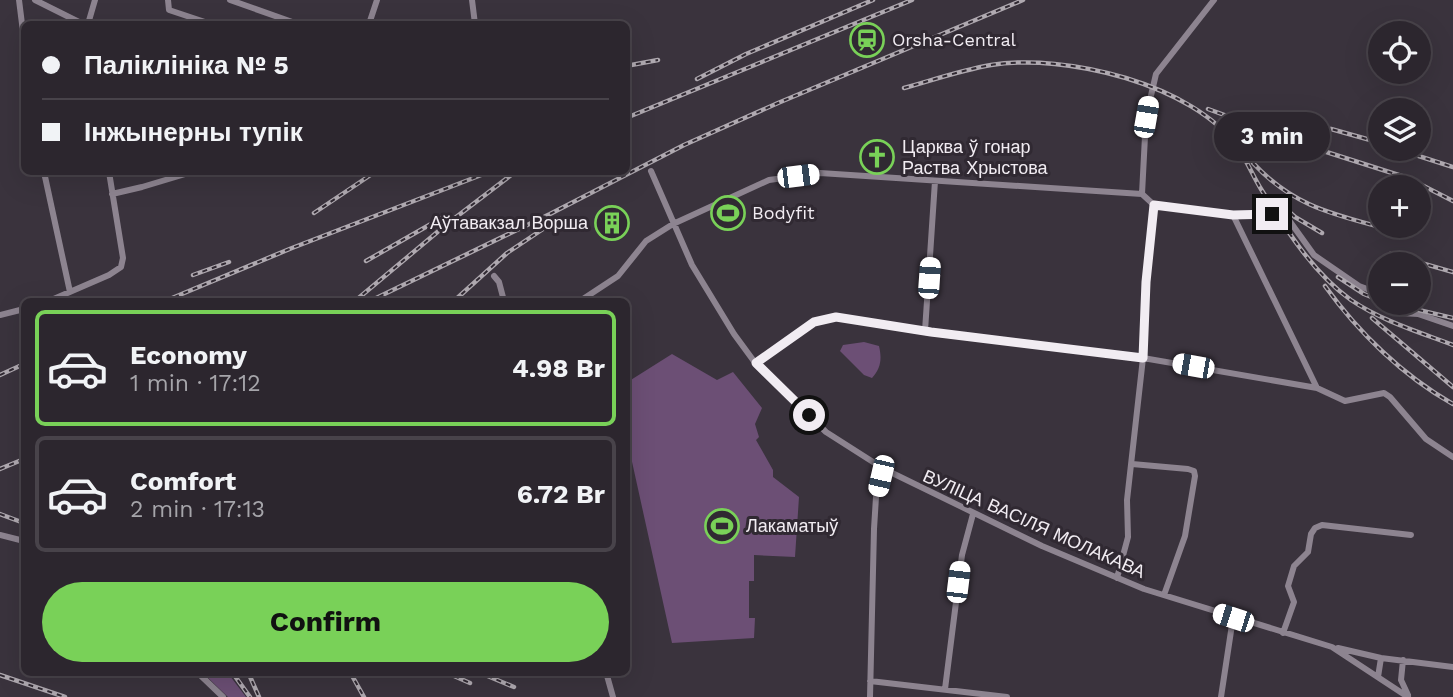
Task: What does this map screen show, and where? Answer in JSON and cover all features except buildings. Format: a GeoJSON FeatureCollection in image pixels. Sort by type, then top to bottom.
{"type":"FeatureCollection","features":[{"type":"Feature","properties":{"kind":"street"},"geometry":{"type":"LineString","coordinates":[[19,0],[22,21]]}},
{"type":"Feature","properties":{"kind":"street"},"geometry":{"type":"LineString","coordinates":[[35,0],[77,21]]}},
{"type":"Feature","properties":{"kind":"street"},"geometry":{"type":"LineString","coordinates":[[89,21],[95,0]]}},
{"type":"Feature","properties":{"kind":"street"},"geometry":{"type":"LineString","coordinates":[[168,0],[169,10],[202,21]]}},
{"type":"Feature","properties":{"kind":"street"},"geometry":{"type":"LineString","coordinates":[[230,0],[290,21]]}},
{"type":"Feature","properties":{"kind":"street"},"geometry":{"type":"LineString","coordinates":[[370,21],[377,0]]}},
{"type":"Feature","properties":{"kind":"street"},"geometry":{"type":"LineString","coordinates":[[472,0],[475,21]]}},
{"type":"Feature","properties":{"kind":"street"},"geometry":{"type":"LineString","coordinates":[[1142,194],[1146,117],[1156,74],[1214,0]]}},
{"type":"Feature","properties":{"kind":"street","name":"ВУЛІЦА ВАСІЛЯ МОЛАКАВА"},"geometry":{"type":"LineString","coordinates":[[650,171],[692,265],[717,308],[756,363],[827,432],[884,469],[973,514],[1117,578],[1233,618],[1332,647],[1409,697]]}},
{"type":"Feature","properties":{"kind":"street"},"geometry":{"type":"LineString","coordinates":[[585,298],[618,276],[646,241],[673,224],[777,178],[820,173],[1142,194],[1154,205],[1233,215],[1286,216],[1314,255],[1368,289]]}},
{"type":"Feature","properties":{"kind":"street"},"geometry":{"type":"LineString","coordinates":[[45,175],[70,292]]}},
{"type":"Feature","properties":{"kind":"street"},"geometry":{"type":"LineString","coordinates":[[56,298],[121,267],[123,258],[109,175]]}},
{"type":"Feature","properties":{"kind":"street"},"geometry":{"type":"LineString","coordinates":[[112,194],[182,175]]}},
{"type":"Feature","properties":{"kind":"street"},"geometry":{"type":"LineString","coordinates":[[925,331],[936,181]]}},
{"type":"Feature","properties":{"kind":"street"},"geometry":{"type":"LineString","coordinates":[[1117,578],[1128,537],[1129,486],[1143,358],[1146,282],[1154,205]]}},
{"type":"Feature","properties":{"kind":"street"},"geometry":{"type":"LineString","coordinates":[[1233,215],[1317,388]]}},
{"type":"Feature","properties":{"kind":"street"},"geometry":{"type":"LineString","coordinates":[[494,276],[499,282],[503,298]]}},
{"type":"Feature","properties":{"kind":"street"},"geometry":{"type":"LineString","coordinates":[[0,315],[21,310]]}},
{"type":"Feature","properties":{"kind":"street"},"geometry":{"type":"LineString","coordinates":[[1421,315],[1453,326]]}},
{"type":"Feature","properties":{"kind":"street"},"geometry":{"type":"LineString","coordinates":[[756,363],[798,332],[826,318],[845,318],[925,331],[1143,358],[1317,388],[1345,401],[1384,393],[1430,443],[1453,457]]}},
{"type":"Feature","properties":{"kind":"street"},"geometry":{"type":"LineString","coordinates":[[1132,464],[1188,469],[1194,471],[1195,475],[1185,536],[1164,595]]}},
{"type":"Feature","properties":{"kind":"street"},"geometry":{"type":"LineString","coordinates":[[870,697],[876,497],[884,469]]}},
{"type":"Feature","properties":{"kind":"street"},"geometry":{"type":"LineString","coordinates":[[945,689],[962,555],[973,514]]}},
{"type":"Feature","properties":{"kind":"street"},"geometry":{"type":"LineString","coordinates":[[1283,633],[1294,602],[1288,586],[1294,566],[1308,552],[1311,534],[1315,528],[1322,525],[1411,535]]}},
{"type":"Feature","properties":{"kind":"street"},"geometry":{"type":"LineString","coordinates":[[0,535],[21,540]]}},
{"type":"Feature","properties":{"kind":"street"},"geometry":{"type":"LineString","coordinates":[[1222,697],[1233,618]]}},
{"type":"Feature","properties":{"kind":"street"},"geometry":{"type":"LineString","coordinates":[[1332,647],[1381,658],[1453,667]]}},
{"type":"Feature","properties":{"kind":"street"},"geometry":{"type":"LineString","coordinates":[[1378,677],[1381,658]]}},
{"type":"Feature","properties":{"kind":"street","name":"ВУЛІЦА ВАСІЛЯ МОЛАКАВА"},"geometry":{"type":"LineString","coordinates":[[1403,660],[1401,680],[1409,697]]}},
{"type":"Feature","properties":{"kind":"street"},"geometry":{"type":"LineString","coordinates":[[201,676],[223,697]]}},
{"type":"Feature","properties":{"kind":"street"},"geometry":{"type":"LineString","coordinates":[[607,676],[613,697]]}},
{"type":"Feature","properties":{"kind":"street"},"geometry":{"type":"LineString","coordinates":[[870,681],[1007,697]]}},
{"type":"Feature","properties":{"kind":"shaded area"},"geometry":{"type":"Polygon","coordinates":[[[864,342],[879,346],[880,363],[872,378],[864,375],[840,351],[843,345],[864,342]]]}},
{"type":"Feature","properties":{"kind":"shaded area","name":"Лакаматыў"},"geometry":{"type":"Polygon","coordinates":[[[672,354],[717,380],[733,372],[762,408],[755,424],[759,437],[756,440],[773,470],[773,477],[799,497],[795,557],[754,555],[754,581],[749,581],[749,618],[755,618],[754,638],[672,643],[630,453],[630,380],[672,354]]]}},
{"type":"Feature","properties":{"kind":"shaded area"},"geometry":{"type":"Polygon","coordinates":[[[206,676],[230,676],[246,697],[228,697],[206,676]]]}},
{"type":"Feature","properties":{"kind":"railway"},"geometry":{"type":"LineString","coordinates":[[697,79],[746,54],[873,0]]}},
{"type":"Feature","properties":{"kind":"railway"},"geometry":{"type":"LineString","coordinates":[[630,116],[912,0]]}},
{"type":"Feature","properties":{"kind":"railway"},"geometry":{"type":"LineString","coordinates":[[630,173],[684,145],[778,103],[1023,0]]}},
{"type":"Feature","properties":{"kind":"railway"},"geometry":{"type":"LineString","coordinates":[[630,65],[658,60]]}},
{"type":"Feature","properties":{"kind":"railway"},"geometry":{"type":"LineString","coordinates":[[904,88],[980,67],[1021,62],[1090,69],[1160,90],[1191,106],[1218,126],[1238,148],[1290,234],[1312,263],[1337,289],[1375,314],[1453,345]]}},
{"type":"Feature","properties":{"kind":"railway"},"geometry":{"type":"LineString","coordinates":[[1208,109],[1317,149],[1408,178],[1453,201]]}},
{"type":"Feature","properties":{"kind":"railway"},"geometry":{"type":"LineString","coordinates":[[1263,124],[1331,129],[1368,139]]}},
{"type":"Feature","properties":{"kind":"railway"},"geometry":{"type":"LineString","coordinates":[[1431,160],[1453,167]]}},
{"type":"Feature","properties":{"kind":"railway"},"geometry":{"type":"LineString","coordinates":[[1253,163],[1269,179],[1303,201],[1368,224]]}},
{"type":"Feature","properties":{"kind":"railway"},"geometry":{"type":"LineString","coordinates":[[314,213],[371,175]]}},
{"type":"Feature","properties":{"kind":"railway"},"geometry":{"type":"LineString","coordinates":[[172,298],[292,248],[481,175]]}},
{"type":"Feature","properties":{"kind":"railway"},"geometry":{"type":"LineString","coordinates":[[359,298],[511,175]]}},
{"type":"Feature","properties":{"kind":"railway"},"geometry":{"type":"LineString","coordinates":[[376,298],[626,175]]}},
{"type":"Feature","properties":{"kind":"railway"},"geometry":{"type":"LineString","coordinates":[[1276,200],[1295,217],[1322,233]]}},
{"type":"Feature","properties":{"kind":"railway"},"geometry":{"type":"LineString","coordinates":[[366,261],[445,216]]}},
{"type":"Feature","properties":{"kind":"railway"},"geometry":{"type":"LineString","coordinates":[[457,298],[507,253],[558,219]]}},
{"type":"Feature","properties":{"kind":"railway"},"geometry":{"type":"LineString","coordinates":[[193,275],[229,262]]}},
{"type":"Feature","properties":{"kind":"railway"},"geometry":{"type":"LineString","coordinates":[[1431,266],[1453,272]]}},
{"type":"Feature","properties":{"kind":"railway"},"geometry":{"type":"LineString","coordinates":[[1338,277],[1368,296]]}},
{"type":"Feature","properties":{"kind":"railway"},"geometry":{"type":"LineString","coordinates":[[1325,286],[1352,320],[1383,352],[1434,393],[1453,404]]}},
{"type":"Feature","properties":{"kind":"railway"},"geometry":{"type":"LineString","coordinates":[[1431,313],[1453,318]]}},
{"type":"Feature","properties":{"kind":"railway"},"geometry":{"type":"LineString","coordinates":[[1372,318],[1453,387]]}},
{"type":"Feature","properties":{"kind":"railway"},"geometry":{"type":"LineString","coordinates":[[0,375],[21,365]]}},
{"type":"Feature","properties":{"kind":"railway"},"geometry":{"type":"LineString","coordinates":[[0,469],[21,460]]}},
{"type":"Feature","properties":{"kind":"railway"},"geometry":{"type":"LineString","coordinates":[[0,514],[21,522]]}},
{"type":"Feature","properties":{"kind":"railway"},"geometry":{"type":"LineString","coordinates":[[0,675],[65,697]]}},
{"type":"Feature","properties":{"kind":"railway"},"geometry":{"type":"LineString","coordinates":[[235,676],[250,697]]}},
{"type":"Feature","properties":{"kind":"railway"},"geometry":{"type":"LineString","coordinates":[[250,676],[259,697]]}},
{"type":"Feature","properties":{"kind":"railway"},"geometry":{"type":"LineString","coordinates":[[352,676],[364,697]]}},
{"type":"Feature","properties":{"kind":"railway"},"geometry":{"type":"LineString","coordinates":[[454,676],[470,683]]}},
{"type":"Feature","properties":{"kind":"railway"},"geometry":{"type":"LineString","coordinates":[[488,676],[514,687]]}},
{"type":"Feature","properties":{"kind":"place","name":"Orsha-Central"},"geometry":{"type":"Point","coordinates":[867,40]}},
{"type":"Feature","properties":{"kind":"place","name":"Царква ў гонар Раства Хрыстова"},"geometry":{"type":"Point","coordinates":[877,157]}},
{"type":"Feature","properties":{"kind":"place","name":"Bodyfit"},"geometry":{"type":"Point","coordinates":[728,213]}},
{"type":"Feature","properties":{"kind":"place","name":"Аўтавакзал Ворша"},"geometry":{"type":"Point","coordinates":[612,223]}},
{"type":"Feature","properties":{"kind":"place","name":"Лакаматыў"},"geometry":{"type":"Point","coordinates":[722,526]}},
{"type":"Feature","properties":{"kind":"route"},"geometry":{"type":"LineString","coordinates":[[809,415],[756,363],[814,322],[836,317],[931,332],[1143,358],[1146,282],[1154,205],[1233,215],[1272,214]]}}]}
